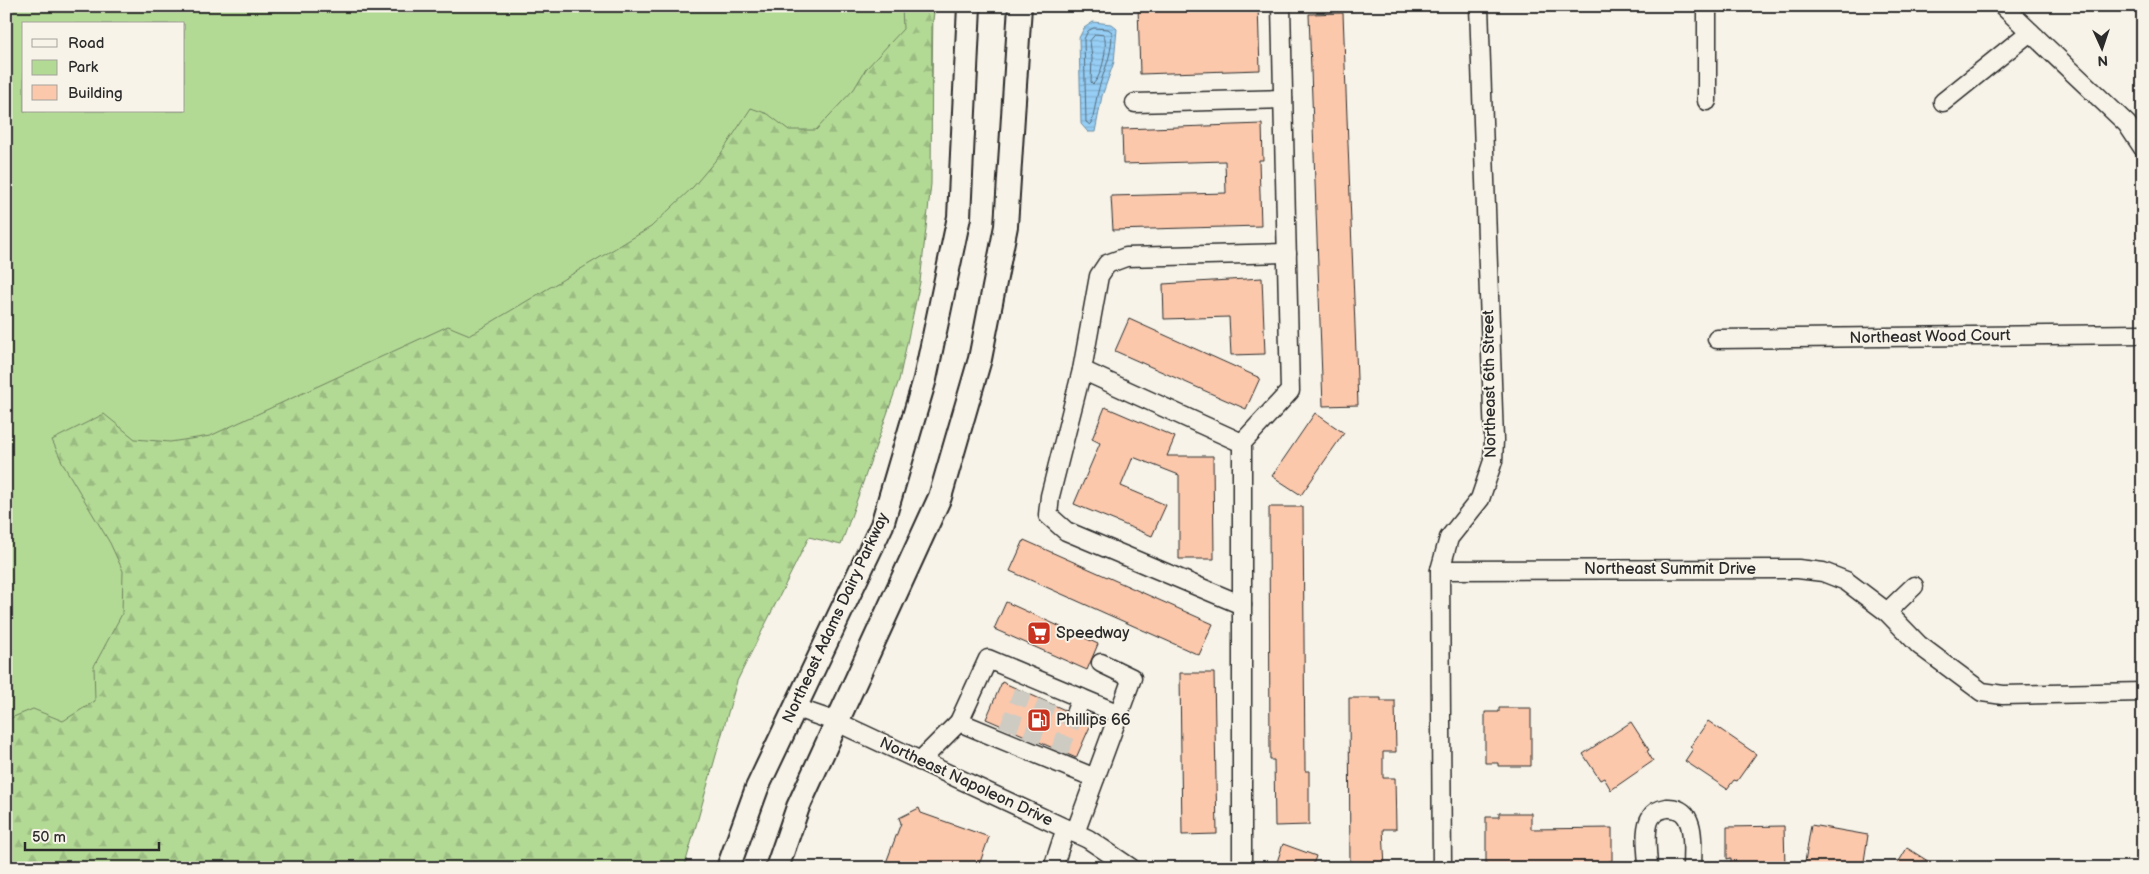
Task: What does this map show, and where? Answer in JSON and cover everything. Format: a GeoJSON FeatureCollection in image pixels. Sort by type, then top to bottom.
{"type":"FeatureCollection","features":[{"type":"Feature","properties":{"kind":"main road","name":"Northeast Adams Dairy Parkway"},"geometry":{"type":"LineString","coordinates":[[728,868],[757,788],[882,525],[926,379],[959,217],[969,6]]}},
{"type":"Feature","properties":{"kind":"main road"},"geometry":{"type":"LineString","coordinates":[[777,868],[798,808],[940,496],[980,359],[1006,226],[1020,6]]}},
{"type":"Feature","properties":{"kind":"street"},"geometry":{"type":"LineString","coordinates":[[1242,868],[1242,443],[1290,390],[1281,6]]}},
{"type":"Feature","properties":{"kind":"street","name":"Northeast 6th Street"},"geometry":{"type":"LineString","coordinates":[[1442,868],[1440,570],[1449,538],[1480,499],[1493,461],[1479,6]]}},
{"type":"Feature","properties":{"kind":"street"},"geometry":{"type":"LineString","coordinates":[[1707,6],[1707,101]]}},
{"type":"Feature","properties":{"kind":"street"},"geometry":{"type":"LineString","coordinates":[[2003,6],[2127,124],[2143,148]]}},
{"type":"Feature","properties":{"kind":"street"},"geometry":{"type":"LineString","coordinates":[[1943,102],[2030,32]]}},
{"type":"Feature","properties":{"kind":"street"},"geometry":{"type":"LineString","coordinates":[[1135,103],[1283,99]]}},
{"type":"Feature","properties":{"kind":"street"},"geometry":{"type":"LineString","coordinates":[[1242,605],[1066,531],[1048,515],[1050,496],[1082,370],[1099,276],[1107,264],[1126,257],[1287,253]]}},
{"type":"Feature","properties":{"kind":"street","name":"Northeast Wood Court"},"geometry":{"type":"LineString","coordinates":[[1717,339],[2143,334]]}},
{"type":"Feature","properties":{"kind":"street"},"geometry":{"type":"LineString","coordinates":[[1082,370],[1242,443]]}},
{"type":"Feature","properties":{"kind":"street","name":"Northeast Summit Drive"},"geometry":{"type":"LineString","coordinates":[[1440,570],[1798,569],[1823,572],[1846,581],[1887,612],[1918,644],[1982,692],[2003,695],[2143,692]]}},
{"type":"Feature","properties":{"kind":"street"},"geometry":{"type":"LineString","coordinates":[[1887,612],[1914,586]]}},
{"type":"Feature","properties":{"kind":"street"},"geometry":{"type":"LineString","coordinates":[[920,761],[959,722],[988,660],[1026,684],[1078,706],[1119,714]]}},
{"type":"Feature","properties":{"kind":"street"},"geometry":{"type":"LineString","coordinates":[[1053,868],[1095,778],[1132,678],[1101,663]]}},
{"type":"Feature","properties":{"kind":"street","name":"Northeast Napoleon Drive"},"geometry":{"type":"LineString","coordinates":[[796,708],[837,722],[1070,830],[1088,839],[1131,868]]}},
{"type":"Feature","properties":{"kind":"street"},"geometry":{"type":"LineString","coordinates":[[959,722],[1006,735],[1057,757],[1095,778]]}},
{"type":"Feature","properties":{"kind":"street"},"geometry":{"type":"LineString","coordinates":[[1648,868],[1648,827],[1650,818],[1658,810],[1667,808],[1679,810],[1687,817],[1691,828],[1692,868]]}},
{"type":"Feature","properties":{"kind":"green space"},"geometry":{"type":"Polygon","coordinates":[[[6,6],[933,6],[932,85],[256,634],[6,757],[6,6]]]}},
{"type":"Feature","properties":{"kind":"green space"},"geometry":{"type":"Polygon","coordinates":[[[902,6],[935,6],[932,26],[931,184],[920,282],[899,380],[841,545],[809,537],[737,681],[684,868],[6,868],[6,720],[33,709],[63,721],[95,701],[94,666],[122,614],[123,571],[110,543],[64,466],[52,440],[104,414],[135,439],[170,442],[210,436],[448,326],[470,335],[651,227],[693,187],[720,155],[751,108],[768,114],[789,130],[816,130],[854,89],[866,69],[903,29],[902,6]]]}},
{"type":"Feature","properties":{"kind":"water"},"geometry":{"type":"Polygon","coordinates":[[[1093,22],[1111,24],[1117,29],[1114,62],[1102,96],[1095,132],[1088,132],[1081,124],[1079,38],[1084,28],[1093,22]]]}},
{"type":"Feature","properties":{"kind":"building"},"geometry":{"type":"Polygon","coordinates":[[[1138,6],[1258,6],[1260,70],[1140,74],[1138,6]]]}},
{"type":"Feature","properties":{"kind":"building"},"geometry":{"type":"Polygon","coordinates":[[[1343,13],[1358,405],[1323,406],[1309,14],[1343,13]]]}},
{"type":"Feature","properties":{"kind":"building"},"geometry":{"type":"Polygon","coordinates":[[[1262,124],[1263,160],[1259,160],[1261,226],[1113,230],[1111,196],[1226,193],[1225,161],[1123,164],[1122,129],[1262,124]]]}},
{"type":"Feature","properties":{"kind":"building"},"geometry":{"type":"Polygon","coordinates":[[[1262,278],[1265,354],[1231,355],[1229,317],[1164,319],[1163,284],[1262,278]]]}},
{"type":"Feature","properties":{"kind":"building"},"geometry":{"type":"Polygon","coordinates":[[[1129,319],[1260,378],[1246,409],[1115,351],[1129,319]]]}},
{"type":"Feature","properties":{"kind":"building"},"geometry":{"type":"Polygon","coordinates":[[[1105,407],[1175,437],[1167,456],[1213,456],[1214,559],[1179,559],[1179,475],[1133,457],[1121,486],[1166,505],[1152,536],[1074,504],[1100,443],[1092,439],[1105,407]]]}},
{"type":"Feature","properties":{"kind":"building"},"geometry":{"type":"Polygon","coordinates":[[[1315,413],[1344,433],[1301,495],[1272,476],[1315,413]]]}},
{"type":"Feature","properties":{"kind":"building"},"geometry":{"type":"Polygon","coordinates":[[[1269,507],[1303,507],[1305,771],[1309,771],[1309,825],[1275,826],[1274,760],[1270,760],[1269,507]]]}},
{"type":"Feature","properties":{"kind":"building"},"geometry":{"type":"Polygon","coordinates":[[[1024,540],[1213,624],[1199,655],[1010,571],[1024,540]]]}},
{"type":"Feature","properties":{"kind":"building","name":"Speedway"},"geometry":{"type":"Polygon","coordinates":[[[1006,602],[1098,644],[1087,670],[994,629],[1006,602]]]}},
{"type":"Feature","properties":{"kind":"building"},"geometry":{"type":"Polygon","coordinates":[[[1180,673],[1214,673],[1217,834],[1182,835],[1180,673]]]}},
{"type":"Feature","properties":{"kind":"building","name":"Phillips 66"},"geometry":{"type":"Polygon","coordinates":[[[1002,682],[1065,710],[1065,716],[1071,724],[1077,724],[1085,718],[1092,722],[1076,758],[986,719],[1002,682]]]}},
{"type":"Feature","properties":{"kind":"building"},"geometry":{"type":"Polygon","coordinates":[[[1349,698],[1381,698],[1381,701],[1395,701],[1396,752],[1383,752],[1383,778],[1395,778],[1396,829],[1383,829],[1385,868],[1350,868],[1349,698]]]}},
{"type":"Feature","properties":{"kind":"building"},"geometry":{"type":"Polygon","coordinates":[[[1499,708],[1531,708],[1531,766],[1498,766],[1498,763],[1485,763],[1485,712],[1499,712],[1499,708]]]}},
{"type":"Feature","properties":{"kind":"building"},"geometry":{"type":"Polygon","coordinates":[[[1708,721],[1756,754],[1737,781],[1734,780],[1727,789],[1685,761],[1693,749],[1690,747],[1708,721]]]}},
{"type":"Feature","properties":{"kind":"building"},"geometry":{"type":"Polygon","coordinates":[[[1631,722],[1649,750],[1647,751],[1653,761],[1611,790],[1604,778],[1600,780],[1583,754],[1631,722]]]}},
{"type":"Feature","properties":{"kind":"building"},"geometry":{"type":"Polygon","coordinates":[[[919,808],[921,813],[989,837],[978,868],[884,868],[901,823],[899,818],[919,808]]]}},
{"type":"Feature","properties":{"kind":"building"},"geometry":{"type":"Polygon","coordinates":[[[1499,813],[1531,813],[1531,829],[1612,828],[1612,861],[1609,861],[1609,868],[1486,867],[1486,817],[1499,817],[1499,813]]]}},
{"type":"Feature","properties":{"kind":"building"},"geometry":{"type":"Polygon","coordinates":[[[1811,825],[1868,835],[1863,868],[1804,868],[1811,825]]]}},
{"type":"Feature","properties":{"kind":"building"},"geometry":{"type":"Polygon","coordinates":[[[1784,826],[1785,868],[1731,868],[1731,858],[1727,859],[1727,827],[1784,826]]]}},
{"type":"Feature","properties":{"kind":"building"},"geometry":{"type":"Polygon","coordinates":[[[1283,844],[1316,856],[1312,868],[1275,868],[1283,844]]]}},
{"type":"Feature","properties":{"kind":"building"},"geometry":{"type":"Polygon","coordinates":[[[1907,848],[1939,868],[1895,868],[1907,848]]]}},
{"type":"Feature","properties":{"kind":"tunnel"},"geometry":{"type":"LineString","coordinates":[[1008,730],[1023,691]]}},
{"type":"Feature","properties":{"kind":"tunnel"},"geometry":{"type":"LineString","coordinates":[[1031,740],[1047,702]]}},
{"type":"Feature","properties":{"kind":"tunnel"},"geometry":{"type":"LineString","coordinates":[[1059,752],[1075,714]]}},
{"type":"Feature","properties":{"kind":"place","name":"Speedway"},"geometry":{"type":"Point","coordinates":[1039,633]}},
{"type":"Feature","properties":{"kind":"place","name":"Phillips 66"},"geometry":{"type":"Point","coordinates":[1039,720]}}]}
